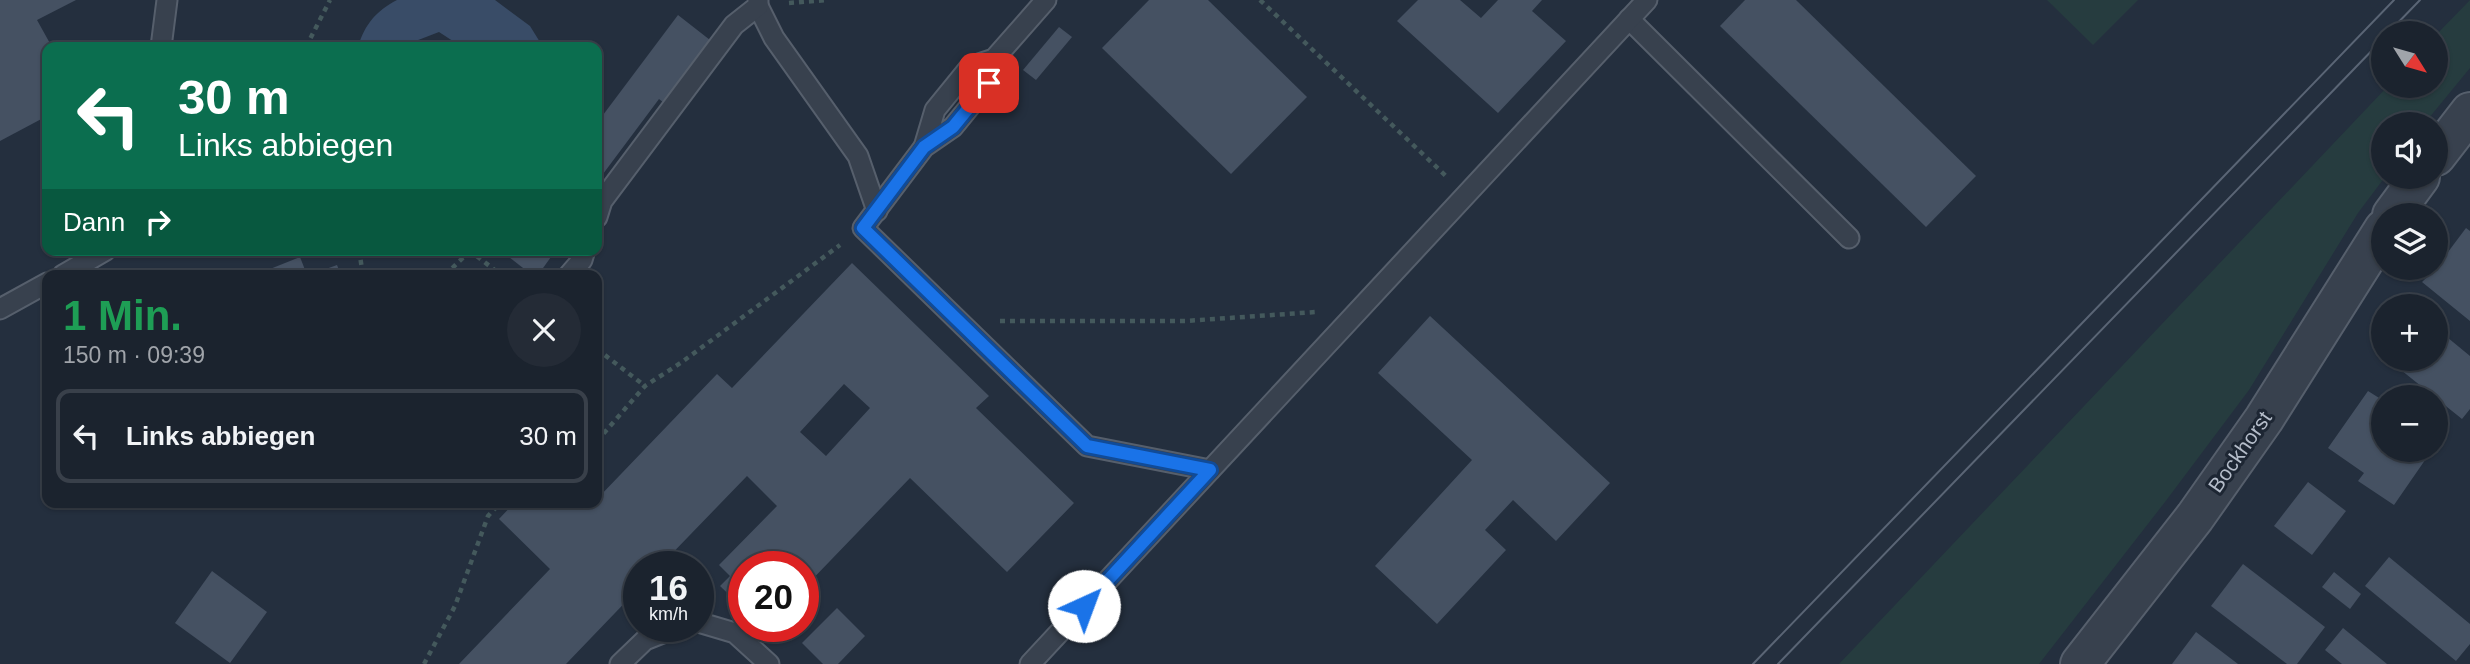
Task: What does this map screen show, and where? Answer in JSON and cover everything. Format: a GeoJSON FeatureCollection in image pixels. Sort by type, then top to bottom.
{"type":"FeatureCollection","features":[{"type":"Feature","properties":{"kind":"street"},"geometry":{"type":"LineString","coordinates":[[2448,140],[2470,112]]}},
{"type":"Feature","properties":{"kind":"street","name":"Bockhorst"},"geometry":{"type":"LineString","coordinates":[[2080,664],[2195,517],[2264,419],[2371,250]]}},
{"type":"Feature","properties":{"kind":"lane"},"geometry":{"type":"LineString","coordinates":[[162,42],[167,0]]}},
{"type":"Feature","properties":{"kind":"lane"},"geometry":{"type":"LineString","coordinates":[[1046,0],[994,59],[989,83],[953,127],[924,147],[863,228],[1087,446],[1210,470]]}},
{"type":"Feature","properties":{"kind":"lane"},"geometry":{"type":"LineString","coordinates":[[1030,664],[1647,0]]}},
{"type":"Feature","properties":{"kind":"lane"},"geometry":{"type":"LineString","coordinates":[[602,201],[734,25],[758,3],[774,38],[858,156],[877,211]]}},
{"type":"Feature","properties":{"kind":"lane"},"geometry":{"type":"LineString","coordinates":[[1629,19],[1849,238]]}},
{"type":"Feature","properties":{"kind":"lane"},"geometry":{"type":"LineString","coordinates":[[72,270],[97,256]]}},
{"type":"Feature","properties":{"kind":"lane"},"geometry":{"type":"LineString","coordinates":[[0,310],[42,286]]}},
{"type":"Feature","properties":{"kind":"lane"},"geometry":{"type":"LineString","coordinates":[[714,627],[735,633],[769,664]]}},
{"type":"Feature","properties":{"kind":"lane"},"geometry":{"type":"LineString","coordinates":[[620,664],[643,642]]}},
{"type":"Feature","properties":{"kind":"path"},"geometry":{"type":"LineString","coordinates":[[309,42],[330,0]]}},
{"type":"Feature","properties":{"kind":"path"},"geometry":{"type":"LineString","coordinates":[[758,3],[827,0]]}},
{"type":"Feature","properties":{"kind":"path"},"geometry":{"type":"LineString","coordinates":[[1261,0],[1465,195]]}},
{"type":"Feature","properties":{"kind":"path"},"geometry":{"type":"LineString","coordinates":[[602,435],[645,386],[682,362],[863,228]]}},
{"type":"Feature","properties":{"kind":"path"},"geometry":{"type":"LineString","coordinates":[[450,270],[464,256]]}},
{"type":"Feature","properties":{"kind":"path"},"geometry":{"type":"LineString","coordinates":[[476,256],[494,270]]}},
{"type":"Feature","properties":{"kind":"path"},"geometry":{"type":"LineString","coordinates":[[958,321],[1185,321],[1359,309]]}},
{"type":"Feature","properties":{"kind":"path"},"geometry":{"type":"LineString","coordinates":[[602,353],[645,386]]}},
{"type":"Feature","properties":{"kind":"path"},"geometry":{"type":"LineString","coordinates":[[424,664],[455,606],[488,516],[495,508]]}},
{"type":"Feature","properties":{"kind":"green space"},"geometry":{"type":"Polygon","coordinates":[[[2047,0],[2138,0],[2093,45],[2047,0]]]}},
{"type":"Feature","properties":{"kind":"green space"},"geometry":{"type":"Polygon","coordinates":[[[2470,0],[2470,68],[2448,95],[2448,23],[2470,0]]]}},
{"type":"Feature","properties":{"kind":"green space"},"geometry":{"type":"Polygon","coordinates":[[[2377,98],[2445,98],[2434,112],[2371,112],[2371,189],[2376,189],[2358,213],[2249,390],[2039,664],[1839,664],[2377,98]]]}},
{"type":"Feature","properties":{"kind":"water"},"geometry":{"type":"Polygon","coordinates":[[[397,0],[495,0],[530,26],[540,42],[454,42],[439,32],[413,42],[360,42],[372,19],[397,0]]]}},
{"type":"Feature","properties":{"kind":"building"},"geometry":{"type":"Polygon","coordinates":[[[0,0],[76,0],[37,20],[49,42],[42,42],[42,119],[0,141],[0,0]]]}},
{"type":"Feature","properties":{"kind":"building"},"geometry":{"type":"Polygon","coordinates":[[[1149,0],[1208,0],[1307,97],[1231,174],[1102,48],[1149,0]]]}},
{"type":"Feature","properties":{"kind":"building"},"geometry":{"type":"Polygon","coordinates":[[[1418,0],[1460,0],[1481,18],[1498,0],[1542,0],[1532,11],[1566,41],[1498,113],[1397,21],[1418,0]]]}},
{"type":"Feature","properties":{"kind":"building"},"geometry":{"type":"Polygon","coordinates":[[[1745,0],[1796,0],[1976,176],[1926,227],[1720,26],[1745,0]]]}},
{"type":"Feature","properties":{"kind":"building"},"geometry":{"type":"Polygon","coordinates":[[[678,15],[710,40],[664,103],[659,99],[602,175],[602,116],[678,15]]]}},
{"type":"Feature","properties":{"kind":"building"},"geometry":{"type":"Polygon","coordinates":[[[1059,27],[1072,37],[1036,80],[1023,70],[1059,27]]]}},
{"type":"Feature","properties":{"kind":"building"},"geometry":{"type":"Polygon","coordinates":[[[2466,228],[2470,231],[2470,321],[2448,303],[2448,294],[2437,294],[2422,282],[2448,280],[2448,252],[2466,228]]]}},
{"type":"Feature","properties":{"kind":"building"},"geometry":{"type":"Polygon","coordinates":[[[508,256],[552,256],[542,270],[526,270],[508,256]]]}},
{"type":"Feature","properties":{"kind":"building"},"geometry":{"type":"Polygon","coordinates":[[[300,257],[305,270],[270,270],[300,257]]]}},
{"type":"Feature","properties":{"kind":"building"},"geometry":{"type":"Polygon","coordinates":[[[852,263],[989,396],[976,408],[1074,503],[1007,572],[910,478],[819,572],[819,551],[733,551],[777,506],[747,476],[674,551],[623,551],[623,605],[566,664],[459,664],[550,569],[499,519],[509,508],[602,508],[602,494],[717,374],[732,388],[852,263]],[[844,384],[800,432],[826,456],[870,408],[844,384]]]}},
{"type":"Feature","properties":{"kind":"building"},"geometry":{"type":"Polygon","coordinates":[[[337,265],[339,270],[323,270],[337,265]]]}},
{"type":"Feature","properties":{"kind":"building"},"geometry":{"type":"Polygon","coordinates":[[[1430,316],[1610,483],[1556,541],[1513,500],[1485,530],[1506,550],[1437,624],[1375,566],[1472,460],[1378,373],[1430,316]]]}},
{"type":"Feature","properties":{"kind":"building"},"geometry":{"type":"Polygon","coordinates":[[[2448,338],[2470,356],[2470,409],[2462,419],[2448,408],[2448,385],[2420,385],[2402,371],[2448,371],[2448,338]]]}},
{"type":"Feature","properties":{"kind":"building"},"geometry":{"type":"Polygon","coordinates":[[[2368,391],[2371,393],[2371,462],[2424,462],[2394,505],[2358,481],[2364,473],[2328,448],[2368,391]]]}},
{"type":"Feature","properties":{"kind":"building"},"geometry":{"type":"Polygon","coordinates":[[[2308,482],[2346,511],[2312,555],[2274,526],[2308,482]]]}},
{"type":"Feature","properties":{"kind":"building"},"geometry":{"type":"Polygon","coordinates":[[[728,556],[728,574],[719,565],[728,556]]]}},
{"type":"Feature","properties":{"kind":"building"},"geometry":{"type":"Polygon","coordinates":[[[2389,557],[2470,624],[2470,644],[2456,661],[2365,586],[2389,557]]]}},
{"type":"Feature","properties":{"kind":"building"},"geometry":{"type":"Polygon","coordinates":[[[2243,564],[2325,627],[2297,664],[2287,664],[2211,606],[2243,564]]]}},
{"type":"Feature","properties":{"kind":"building"},"geometry":{"type":"Polygon","coordinates":[[[212,571],[267,612],[230,663],[175,623],[212,571]]]}},
{"type":"Feature","properties":{"kind":"building"},"geometry":{"type":"Polygon","coordinates":[[[2334,572],[2361,594],[2350,609],[2322,587],[2334,572]]]}},
{"type":"Feature","properties":{"kind":"building"},"geometry":{"type":"Polygon","coordinates":[[[728,578],[728,594],[720,586],[728,578]]]}},
{"type":"Feature","properties":{"kind":"building"},"geometry":{"type":"Polygon","coordinates":[[[837,608],[865,636],[838,664],[823,664],[802,643],[819,642],[819,626],[837,608]]]}},
{"type":"Feature","properties":{"kind":"building"},"geometry":{"type":"Polygon","coordinates":[[[2343,628],[2387,664],[2342,664],[2325,650],[2343,628]]]}},
{"type":"Feature","properties":{"kind":"building"},"geometry":{"type":"Polygon","coordinates":[[[2196,632],[2238,664],[2172,664],[2196,632]]]}},
{"type":"Feature","properties":{"kind":"tram line"},"geometry":{"type":"LineString","coordinates":[[1753,664],[2394,0]]}},
{"type":"Feature","properties":{"kind":"tram line"},"geometry":{"type":"LineString","coordinates":[[2400,21],[2420,0]]}},
{"type":"Feature","properties":{"kind":"tram line"},"geometry":{"type":"LineString","coordinates":[[1778,664],[2371,51]]}},
{"type":"Feature","properties":{"kind":"route"},"geometry":{"type":"LineString","coordinates":[[989,83],[953,127],[924,147],[863,228],[1087,446],[1210,470],[1084,606]]}}]}
